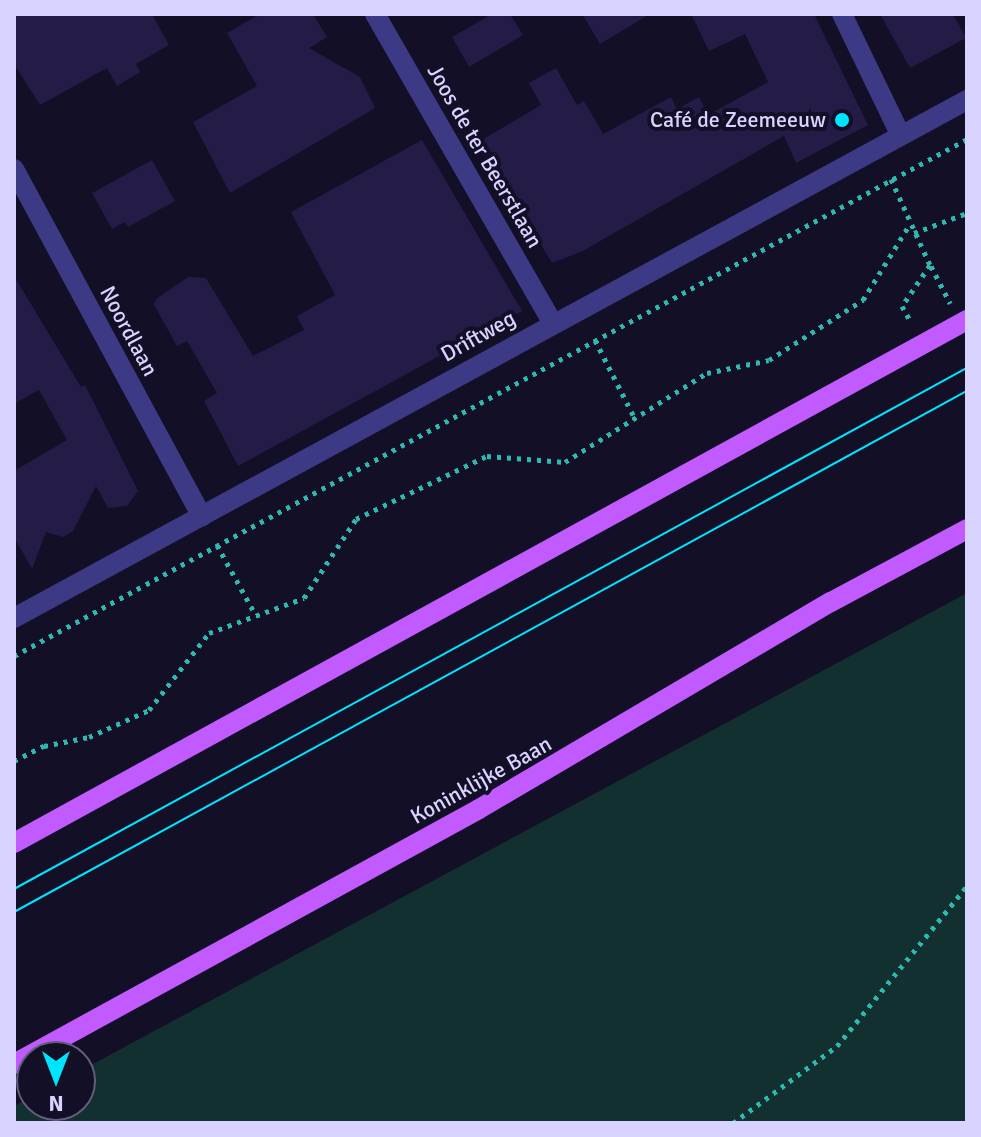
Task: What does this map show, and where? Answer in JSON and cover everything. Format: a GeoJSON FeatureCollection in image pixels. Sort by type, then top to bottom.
{"type":"FeatureCollection","features":[{"type":"Feature","properties":{"kind":"main road"},"geometry":{"type":"LineString","coordinates":[[14,843],[964,322]]}},
{"type":"Feature","properties":{"kind":"main road","name":"Koninklijke Baan"},"geometry":{"type":"LineString","coordinates":[[14,1064],[439,831],[831,602],[967,529]]}},
{"type":"Feature","properties":{"kind":"street","name":"Joos de ter Beerstlaan"},"geometry":{"type":"LineString","coordinates":[[375,14],[552,322]]}},
{"type":"Feature","properties":{"kind":"street"},"geometry":{"type":"LineString","coordinates":[[842,14],[900,134]]}},
{"type":"Feature","properties":{"kind":"street","name":"Driftweg"},"geometry":{"type":"LineString","coordinates":[[14,618],[552,322],[967,100]]}},
{"type":"Feature","properties":{"kind":"street","name":"Noordlaan"},"geometry":{"type":"LineString","coordinates":[[14,169],[202,516]]}},
{"type":"Feature","properties":{"kind":"path"},"geometry":{"type":"LineString","coordinates":[[14,656],[967,139]]}},
{"type":"Feature","properties":{"kind":"path"},"geometry":{"type":"LineString","coordinates":[[891,179],[930,265],[964,322]]}},
{"type":"Feature","properties":{"kind":"path"},"geometry":{"type":"LineString","coordinates":[[914,233],[967,213]]}},
{"type":"Feature","properties":{"kind":"path"},"geometry":{"type":"LineString","coordinates":[[14,761],[44,746],[89,737],[149,710],[209,633],[254,612],[304,598],[356,519],[457,466],[507,454],[548,464],[565,462],[707,373],[769,360],[852,310],[910,224]]}},
{"type":"Feature","properties":{"kind":"path"},"geometry":{"type":"LineString","coordinates":[[923,344],[902,306],[930,265]]}},
{"type":"Feature","properties":{"kind":"path"},"geometry":{"type":"LineString","coordinates":[[595,340],[634,417]]}},
{"type":"Feature","properties":{"kind":"path"},"geometry":{"type":"LineString","coordinates":[[217,545],[254,612]]}},
{"type":"Feature","properties":{"kind":"path"},"geometry":{"type":"LineString","coordinates":[[733,1123],[837,1046],[967,886]]}},
{"type":"Feature","properties":{"kind":"green space"},"geometry":{"type":"Polygon","coordinates":[[[967,593],[967,1123],[14,1123],[16,1105],[16,1121],[96,1121],[96,1062],[967,593]]]}},
{"type":"Feature","properties":{"kind":"building"},"geometry":{"type":"Polygon","coordinates":[[[14,14],[152,14],[169,45],[136,64],[140,72],[117,86],[107,68],[40,105],[14,64],[14,14]]]}},
{"type":"Feature","properties":{"kind":"building"},"geometry":{"type":"Polygon","coordinates":[[[260,14],[313,14],[327,37],[309,48],[360,77],[375,108],[230,193],[193,122],[257,86],[227,33],[260,14]]]}},
{"type":"Feature","properties":{"kind":"building"},"geometry":{"type":"Polygon","coordinates":[[[492,14],[510,14],[523,35],[469,67],[452,37],[492,14]]]}},
{"type":"Feature","properties":{"kind":"building"},"geometry":{"type":"Polygon","coordinates":[[[582,14],[650,14],[600,44],[582,14]]]}},
{"type":"Feature","properties":{"kind":"building"},"geometry":{"type":"Polygon","coordinates":[[[691,14],[814,14],[868,125],[796,163],[784,136],[581,252],[552,263],[480,141],[541,105],[529,83],[556,68],[577,105],[584,101],[603,134],[671,97],[677,109],[699,97],[708,115],[768,82],[745,34],[709,51],[691,14]]]}},
{"type":"Feature","properties":{"kind":"building"},"geometry":{"type":"Polygon","coordinates":[[[880,14],[953,14],[966,38],[910,68],[880,14]]]}},
{"type":"Feature","properties":{"kind":"building"},"geometry":{"type":"Polygon","coordinates":[[[422,140],[522,311],[238,466],[204,401],[217,393],[187,341],[177,346],[154,305],[156,299],[188,277],[206,278],[253,356],[304,330],[297,316],[335,295],[291,212],[422,140]]]}},
{"type":"Feature","properties":{"kind":"building"},"geometry":{"type":"Polygon","coordinates":[[[152,160],[175,201],[128,227],[125,222],[112,229],[92,193],[152,160]]]}},
{"type":"Feature","properties":{"kind":"building"},"geometry":{"type":"Polygon","coordinates":[[[14,276],[81,387],[85,385],[138,491],[127,506],[108,508],[96,486],[73,531],[63,537],[46,532],[32,569],[14,537],[14,471],[67,440],[39,390],[14,404],[14,276]]]}},
{"type":"Feature","properties":{"kind":"tram line"},"geometry":{"type":"LineString","coordinates":[[14,889],[967,368]]}},
{"type":"Feature","properties":{"kind":"tram line"},"geometry":{"type":"LineString","coordinates":[[14,912],[967,391]]}},
{"type":"Feature","properties":{"kind":"place","name":"Café de Zeemeeuw"},"geometry":{"type":"Point","coordinates":[842,120]}}]}
